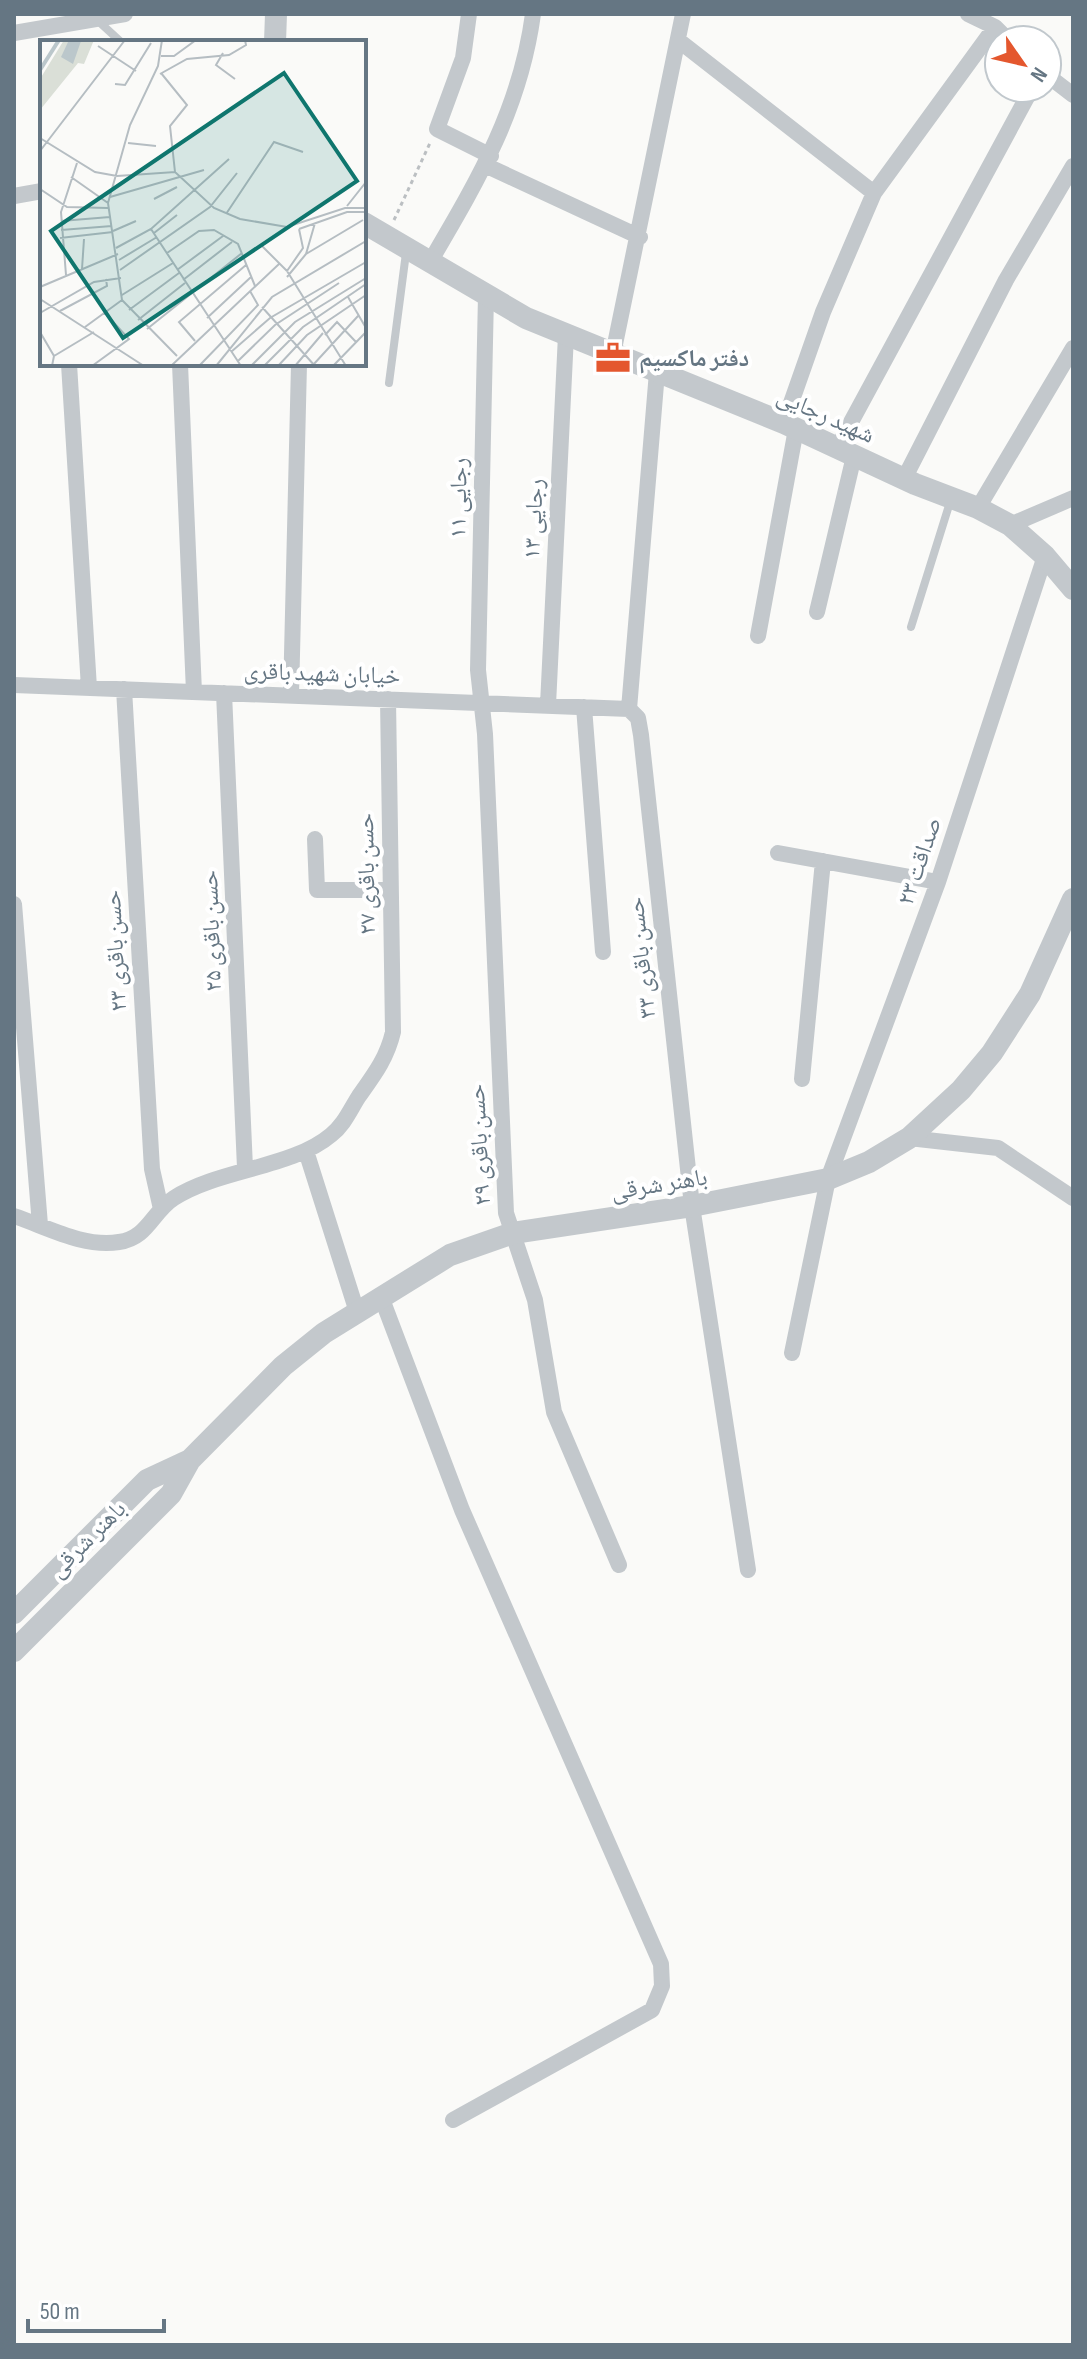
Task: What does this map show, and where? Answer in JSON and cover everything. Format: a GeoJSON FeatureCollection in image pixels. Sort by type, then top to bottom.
{"type":"FeatureCollection","features":[{"type":"Feature","properties":{"kind":"street"},"geometry":{"type":"LineString","coordinates":[[14,33],[96,16],[125,14]]}},
{"type":"Feature","properties":{"kind":"street"},"geometry":{"type":"LineString","coordinates":[[275,40],[276,14]]}},
{"type":"Feature","properties":{"kind":"street"},"geometry":{"type":"LineString","coordinates":[[469,14],[463,58],[437,129],[489,161],[640,237]]}},
{"type":"Feature","properties":{"kind":"street"},"geometry":{"type":"LineString","coordinates":[[430,262],[489,161],[520,82],[533,14]]}},
{"type":"Feature","properties":{"kind":"street"},"geometry":{"type":"LineString","coordinates":[[613,354],[640,237],[683,14]]}},
{"type":"Feature","properties":{"kind":"street"},"geometry":{"type":"LineString","coordinates":[[758,636],[790,426],[823,312],[874,193],[995,20],[968,14]]}},
{"type":"Feature","properties":{"kind":"street"},"geometry":{"type":"LineString","coordinates":[[678,40],[874,193]]}},
{"type":"Feature","properties":{"kind":"street"},"geometry":{"type":"LineString","coordinates":[[817,612],[845,452],[943,248],[1023,104]]}},
{"type":"Feature","properties":{"kind":"street"},"geometry":{"type":"LineString","coordinates":[[904,479],[1006,280],[1073,166]]}},
{"type":"Feature","properties":{"kind":"street"},"geometry":{"type":"LineString","coordinates":[[14,196],[40,191]]}},
{"type":"Feature","properties":{"kind":"street","name":"شهید رجایی"},"geometry":{"type":"LineString","coordinates":[[366,224],[486,295],[566,335],[790,426],[904,479],[978,508],[1010,525],[1045,556],[1073,589]]}},
{"type":"Feature","properties":{"kind":"street","name":"رجایی ۱۱"},"geometry":{"type":"LineString","coordinates":[[482,703],[478,670],[486,295]]}},
{"type":"Feature","properties":{"kind":"street","name":"رجایی ۱۳"},"geometry":{"type":"LineString","coordinates":[[548,705],[566,335]]}},
{"type":"Feature","properties":{"kind":"street"},"geometry":{"type":"LineString","coordinates":[[978,508],[1073,348]]}},
{"type":"Feature","properties":{"kind":"street"},"geometry":{"type":"LineString","coordinates":[[69,366],[89,688]]}},
{"type":"Feature","properties":{"kind":"street"},"geometry":{"type":"LineString","coordinates":[[180,366],[194,692]]}},
{"type":"Feature","properties":{"kind":"street"},"geometry":{"type":"LineString","coordinates":[[291,696],[299,366]]}},
{"type":"Feature","properties":{"kind":"street"},"geometry":{"type":"LineString","coordinates":[[629,709],[657,372]]}},
{"type":"Feature","properties":{"kind":"street"},"geometry":{"type":"LineString","coordinates":[[1010,525],[1073,498]]}},
{"type":"Feature","properties":{"kind":"street","name":"صداقت ۲۳"},"geometry":{"type":"LineString","coordinates":[[792,1353],[828,1179],[938,882],[1045,556]]}},
{"type":"Feature","properties":{"kind":"street","name":"خیابان شهید باقری"},"geometry":{"type":"LineString","coordinates":[[14,685],[629,709]]}},
{"type":"Feature","properties":{"kind":"street","name":"حسن باقری ۲۳"},"geometry":{"type":"LineString","coordinates":[[124,689],[152,1169],[161,1209]]}},
{"type":"Feature","properties":{"kind":"street","name":"حسن باقری ۲۵"},"geometry":{"type":"LineString","coordinates":[[224,693],[245,1168]]}},
{"type":"Feature","properties":{"kind":"street","name":"حسن باقری ۲۷"},"geometry":{"type":"LineString","coordinates":[[306,1151],[343,1123],[389,1048],[393,1032],[388,699]]}},
{"type":"Feature","properties":{"kind":"street","name":"حسن باقری ۲۹"},"geometry":{"type":"LineString","coordinates":[[482,703],[506,1213],[535,1300],[554,1412],[619,1565]]}},
{"type":"Feature","properties":{"kind":"street"},"geometry":{"type":"LineString","coordinates":[[584,707],[603,952]]}},
{"type":"Feature","properties":{"kind":"street","name":"حسن باقری ۳۳"},"geometry":{"type":"LineString","coordinates":[[629,709],[638,718],[641,735],[692,1206],[748,1570]]}},
{"type":"Feature","properties":{"kind":"street"},"geometry":{"type":"LineString","coordinates":[[315,839],[317,890],[390,890]]}},
{"type":"Feature","properties":{"kind":"street"},"geometry":{"type":"LineString","coordinates":[[778,853],[938,882]]}},
{"type":"Feature","properties":{"kind":"street"},"geometry":{"type":"LineString","coordinates":[[802,1079],[823,861]]}},
{"type":"Feature","properties":{"kind":"street","name":"باهنر شرقی"},"geometry":{"type":"LineString","coordinates":[[14,1651],[171,1494],[190,1460],[283,1366],[357,1312],[450,1255],[513,1233],[692,1206],[828,1179],[869,1162],[909,1138],[961,1090],[992,1053],[1030,994],[1073,899]]}},
{"type":"Feature","properties":{"kind":"street"},"geometry":{"type":"LineString","coordinates":[[14,904],[40,1225]]}},
{"type":"Feature","properties":{"kind":"street"},"geometry":{"type":"LineString","coordinates":[[909,1138],[998,1148],[1073,1198]]}},
{"type":"Feature","properties":{"kind":"street"},"geometry":{"type":"LineString","coordinates":[[14,1216],[89,1242],[119,1242],[150,1226],[174,1197],[245,1168],[306,1151],[357,1312]]}},
{"type":"Feature","properties":{"kind":"street"},"geometry":{"type":"LineString","coordinates":[[382,1299],[462,1510],[661,1964],[662,1986],[652,2010],[453,2120]]}},
{"type":"Feature","properties":{"kind":"street","name":"باهنر شرقی"},"geometry":{"type":"LineString","coordinates":[[14,1613],[147,1480],[190,1460]]}},
{"type":"Feature","properties":{"kind":"lane"},"geometry":{"type":"LineString","coordinates":[[96,16],[119,40]]}},
{"type":"Feature","properties":{"kind":"lane"},"geometry":{"type":"LineString","coordinates":[[389,383],[407,248]]}},
{"type":"Feature","properties":{"kind":"lane"},"geometry":{"type":"LineString","coordinates":[[911,627],[951,498]]}},
{"type":"Feature","properties":{"kind":"path"},"geometry":{"type":"LineString","coordinates":[[387,236],[437,129]]}},
{"type":"Feature","properties":{"kind":"place","name":"دفتر ماکسیم"},"geometry":{"type":"Point","coordinates":[613,358]}}]}
